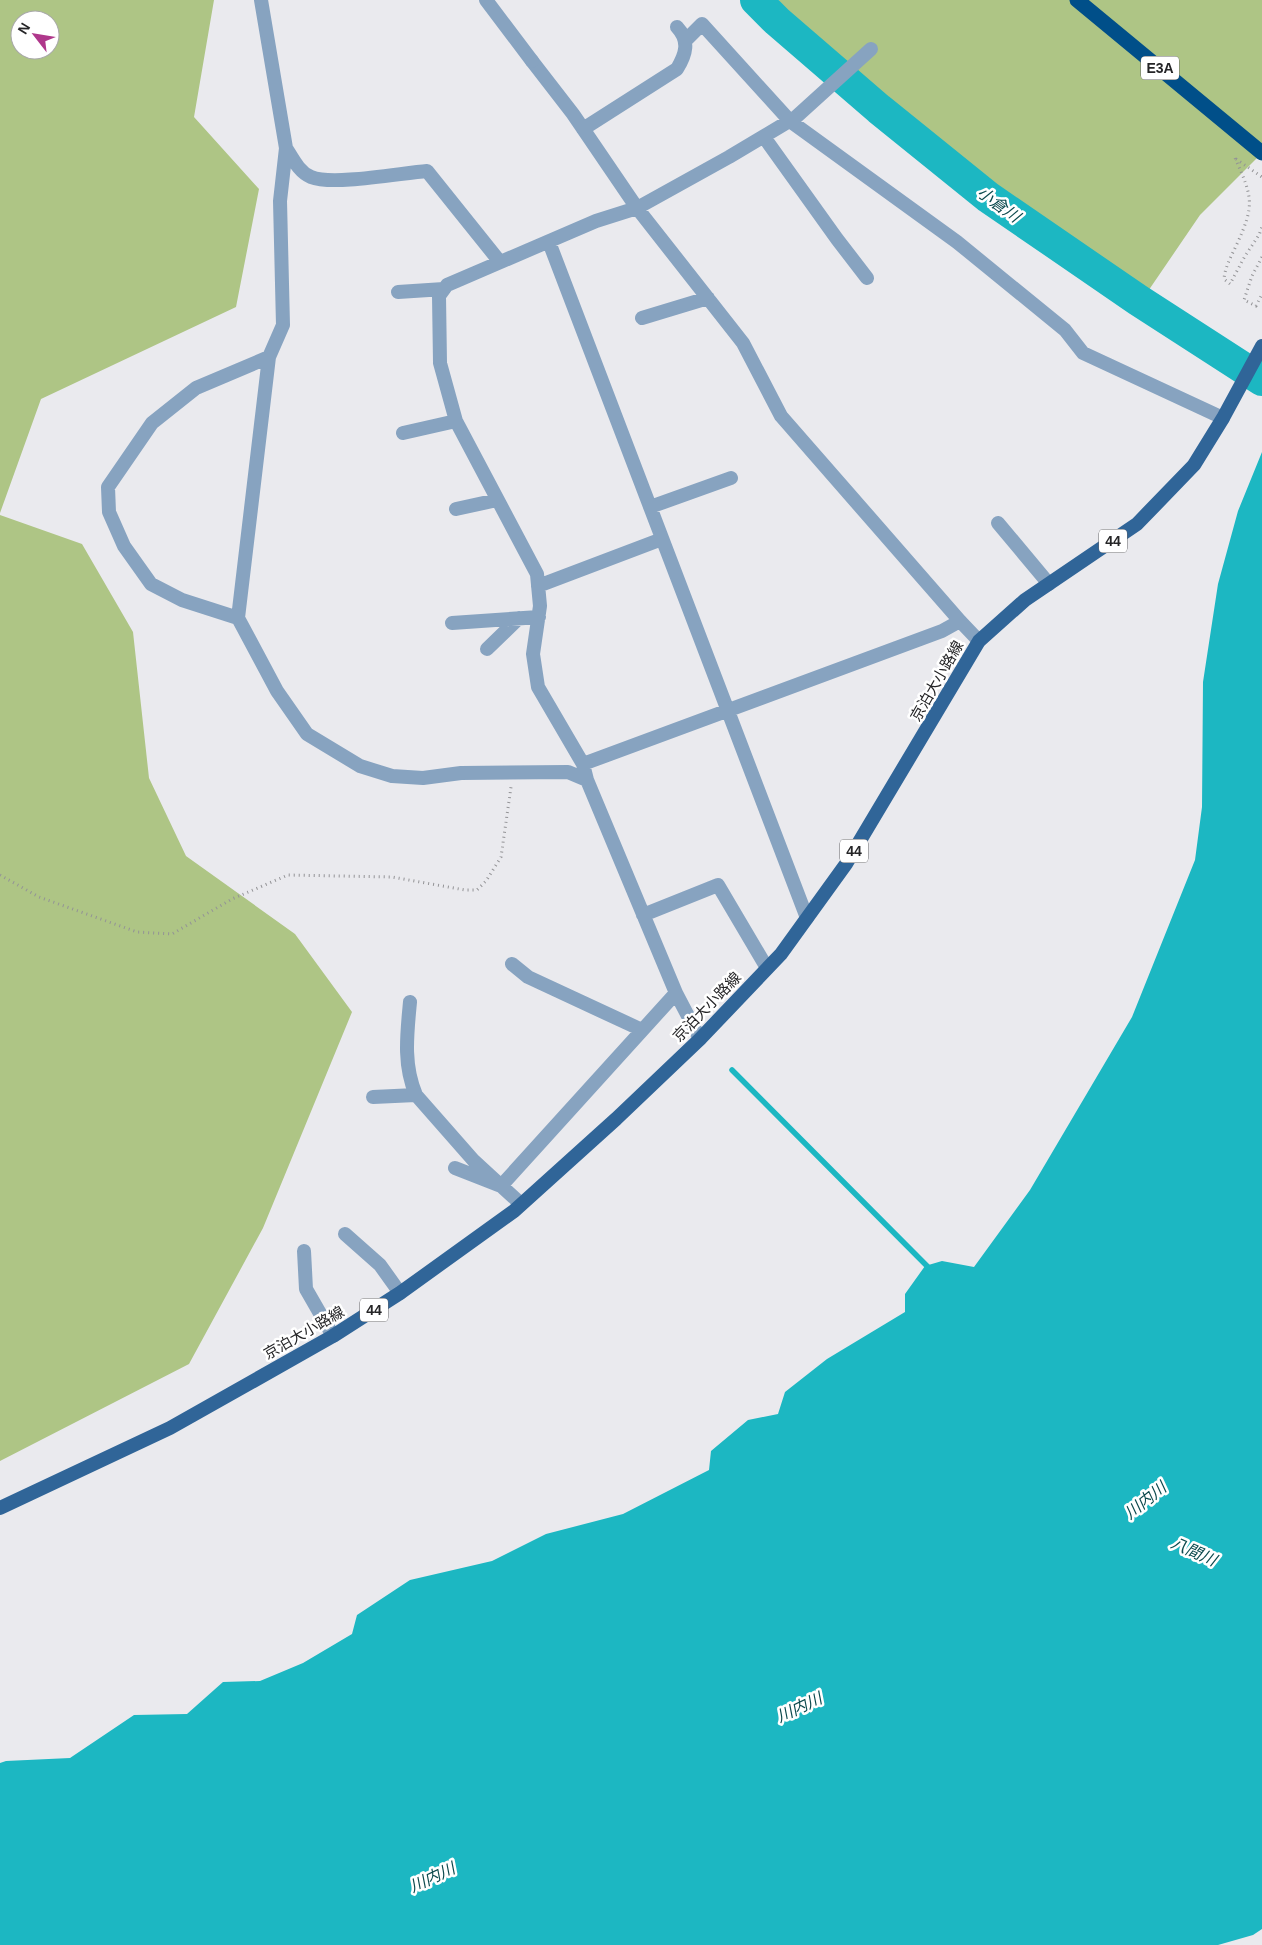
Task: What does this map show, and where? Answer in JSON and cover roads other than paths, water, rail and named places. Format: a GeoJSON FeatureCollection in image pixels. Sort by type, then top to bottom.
{"type":"FeatureCollection","features":[{"type":"Feature","properties":{"kind":"highway","name":"E3A"},"geometry":{"type":"LineString","coordinates":[[1077,0],[1262,153]]}},
{"type":"Feature","properties":{"kind":"main road","name":"京泊大小路線"},"geometry":{"type":"LineString","coordinates":[[0,1508],[170,1428],[333,1336],[400,1293],[520,1204],[616,1120],[700,1039],[781,954],[846,864],[979,641],[1025,600],[1137,524],[1194,465],[1223,418],[1262,346]]}},
{"type":"Feature","properties":{"kind":"street"},"geometry":{"type":"LineString","coordinates":[[261,0],[286,148],[280,202],[283,325],[269,357],[238,618],[277,691],[307,734],[360,766],[392,776],[423,778],[461,773],[568,772],[587,780]]}},
{"type":"Feature","properties":{"kind":"street"},"geometry":{"type":"LineString","coordinates":[[486,0],[583,129],[637,208],[744,343],[781,416],[979,641]]}},
{"type":"Feature","properties":{"kind":"street"},"geometry":{"type":"LineString","coordinates":[[685,42],[702,24],[793,119],[957,242],[1065,330],[1083,353],[1223,418]]}},
{"type":"Feature","properties":{"kind":"street"},"geometry":{"type":"LineString","coordinates":[[583,129],[677,69],[684,58],[685,42],[684,35],[677,27]]}},
{"type":"Feature","properties":{"kind":"street"},"geometry":{"type":"LineString","coordinates":[[700,1039],[676,993],[587,780],[583,764],[538,687],[533,654],[540,606],[537,574],[456,421],[440,363],[439,296],[446,284],[596,221],[637,208],[764,137],[793,119],[871,49]]}},
{"type":"Feature","properties":{"kind":"street"},"geometry":{"type":"LineString","coordinates":[[764,137],[837,240],[868,278]]}},
{"type":"Feature","properties":{"kind":"street"},"geometry":{"type":"LineString","coordinates":[[286,148],[300,170],[311,177],[329,181],[427,171],[500,262]]}},
{"type":"Feature","properties":{"kind":"street"},"geometry":{"type":"LineString","coordinates":[[549,242],[807,918]]}},
{"type":"Feature","properties":{"kind":"street"},"geometry":{"type":"LineString","coordinates":[[398,292],[444,289]]}},
{"type":"Feature","properties":{"kind":"street"},"geometry":{"type":"LineString","coordinates":[[642,318],[708,298]]}},
{"type":"Feature","properties":{"kind":"street"},"geometry":{"type":"LineString","coordinates":[[238,618],[182,600],[151,584],[124,546],[109,512],[108,487],[152,423],[196,388],[269,357]]}},
{"type":"Feature","properties":{"kind":"street"},"geometry":{"type":"LineString","coordinates":[[403,433],[456,421]]}},
{"type":"Feature","properties":{"kind":"street"},"geometry":{"type":"LineString","coordinates":[[650,507],[731,478]]}},
{"type":"Feature","properties":{"kind":"street"},"geometry":{"type":"LineString","coordinates":[[456,509],[497,500]]}},
{"type":"Feature","properties":{"kind":"street"},"geometry":{"type":"LineString","coordinates":[[998,523],[1049,584]]}},
{"type":"Feature","properties":{"kind":"street"},"geometry":{"type":"LineString","coordinates":[[538,586],[662,539]]}},
{"type":"Feature","properties":{"kind":"street"},"geometry":{"type":"LineString","coordinates":[[452,623],[539,617]]}},
{"type":"Feature","properties":{"kind":"street"},"geometry":{"type":"LineString","coordinates":[[487,649],[519,618]]}},
{"type":"Feature","properties":{"kind":"street"},"geometry":{"type":"LineString","coordinates":[[583,764],[942,631],[960,621]]}},
{"type":"Feature","properties":{"kind":"street"},"geometry":{"type":"LineString","coordinates":[[643,915],[718,885],[767,968]]}},
{"type":"Feature","properties":{"kind":"street"},"geometry":{"type":"LineString","coordinates":[[512,964],[528,977],[642,1030]]}},
{"type":"Feature","properties":{"kind":"street"},"geometry":{"type":"LineString","coordinates":[[501,1186],[676,993]]}},
{"type":"Feature","properties":{"kind":"street"},"geometry":{"type":"LineString","coordinates":[[410,1002],[406,1050],[410,1081],[416,1095],[474,1161],[520,1204]]}},
{"type":"Feature","properties":{"kind":"street"},"geometry":{"type":"LineString","coordinates":[[373,1097],[416,1095]]}},
{"type":"Feature","properties":{"kind":"street"},"geometry":{"type":"LineString","coordinates":[[455,1168],[501,1186]]}},
{"type":"Feature","properties":{"kind":"street"},"geometry":{"type":"LineString","coordinates":[[345,1234],[380,1265],[400,1293]]}},
{"type":"Feature","properties":{"kind":"street"},"geometry":{"type":"LineString","coordinates":[[304,1251],[306,1289],[333,1336]]}},
{"type":"Feature","properties":{"kind":"water"},"geometry":{"type":"Polygon","coordinates":[[[1262,452],[1262,1929],[1253,1935],[1218,1945],[0,1945],[0,1763],[6,1761],[70,1758],[134,1715],[187,1714],[223,1682],[260,1681],[303,1663],[352,1634],[357,1615],[410,1580],[492,1561],[546,1534],[623,1514],[709,1470],[711,1451],[748,1420],[778,1414],[785,1392],[827,1359],[905,1312],[905,1294],[925,1266],[942,1261],[974,1267],[1030,1190],[1132,1017],[1195,860],[1202,807],[1203,682],[1218,584],[1238,511],[1262,452]]]}},
{"type":"Feature","properties":{"kind":"waterway","name":"小倉川"},"geometry":{"type":"LineString","coordinates":[[756,0],[777,21],[879,109],[988,197],[1138,300],[1262,380]]}},
{"type":"Feature","properties":{"kind":"waterway"},"geometry":{"type":"LineString","coordinates":[[732,1070],[930,1269]]}},
{"type":"Feature","properties":{"kind":"water label","name":"川内川"},"geometry":{"type":"Point","coordinates":[1145,1500]}},
{"type":"Feature","properties":{"kind":"water label","name":"八間川"},"geometry":{"type":"Point","coordinates":[1194,1551]}},
{"type":"Feature","properties":{"kind":"water label","name":"川内川"},"geometry":{"type":"Point","coordinates":[799,1707]}},
{"type":"Feature","properties":{"kind":"water label","name":"川内川"},"geometry":{"type":"Point","coordinates":[432,1877]}}]}
